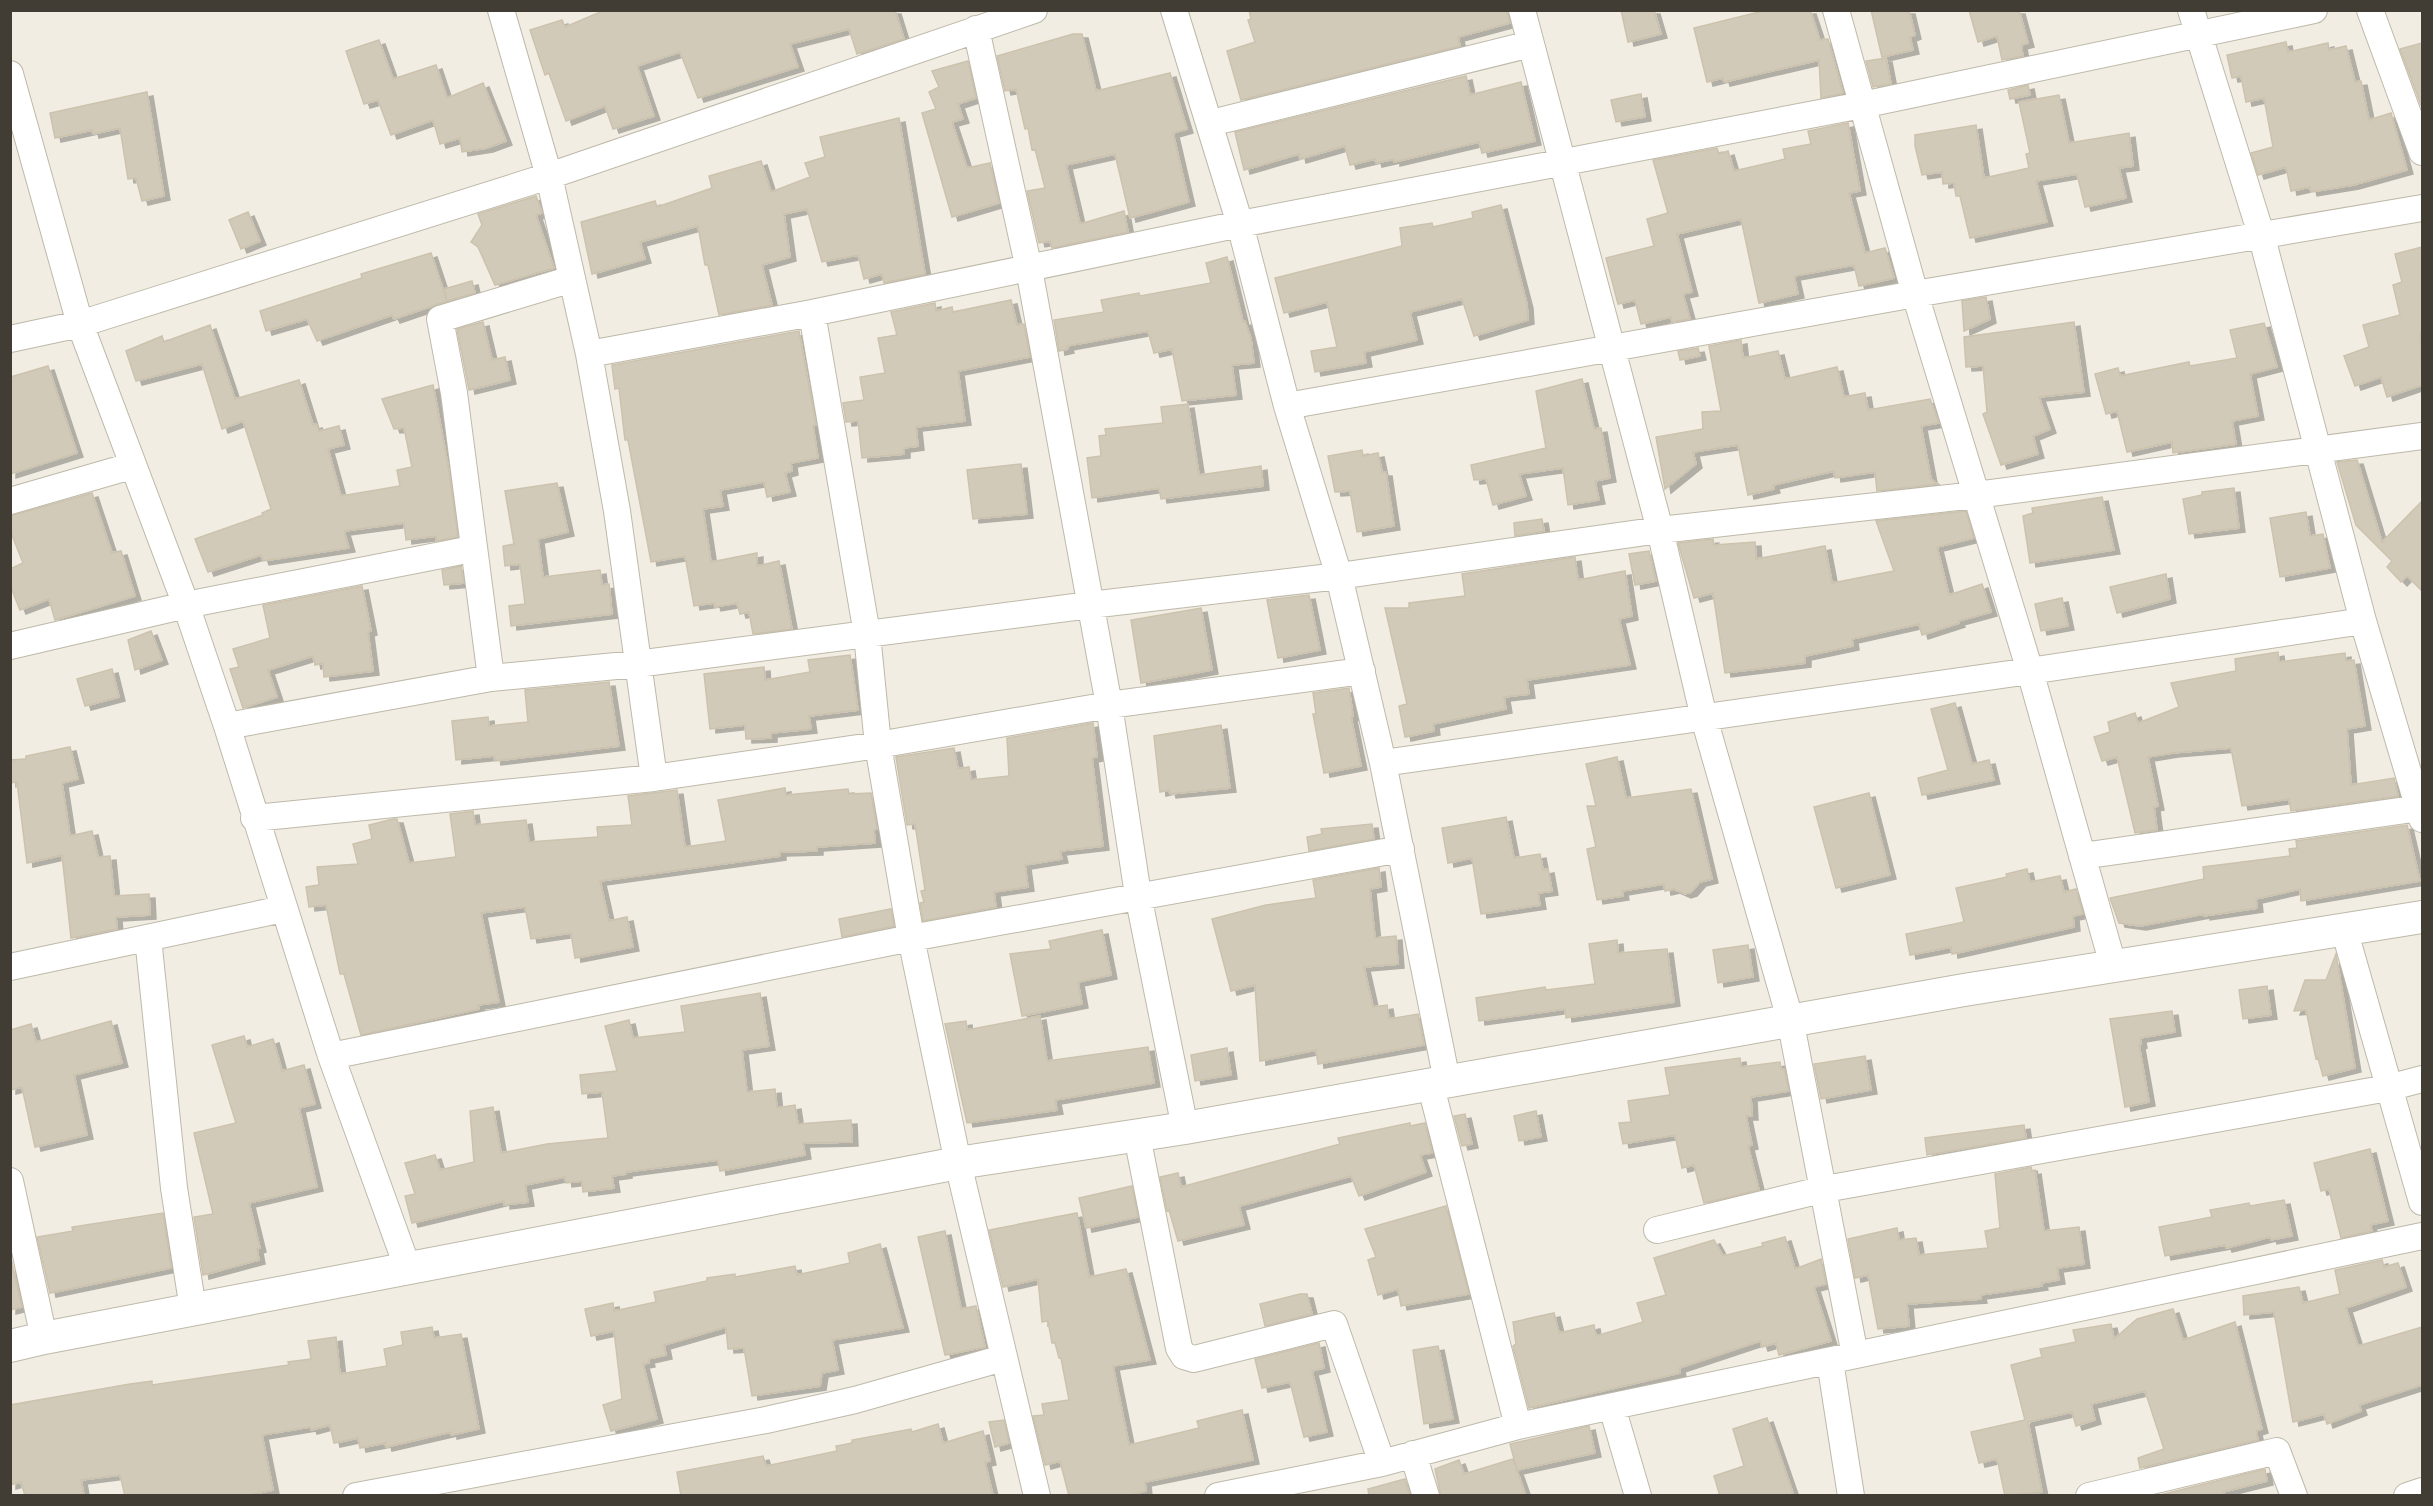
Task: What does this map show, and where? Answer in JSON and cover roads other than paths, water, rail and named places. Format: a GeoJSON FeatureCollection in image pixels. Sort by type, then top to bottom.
{"type":"FeatureCollection","features":[{"type":"Feature","properties":{"kind":"street"},"geometry":{"type":"LineString","coordinates":[[501,10],[549,176],[589,354],[617,511],[654,778]]}},
{"type":"Feature","properties":{"kind":"street"},"geometry":{"type":"LineString","coordinates":[[10,339],[80,324],[549,176],[1034,10]]}},
{"type":"Feature","properties":{"kind":"street"},"geometry":{"type":"LineString","coordinates":[[1174,10],[1211,123],[1240,224],[1287,406],[1339,576],[1401,849],[1438,1082],[1518,1426]]}},
{"type":"Feature","properties":{"kind":"street"},"geometry":{"type":"LineString","coordinates":[[1522,10],[1660,530],[1704,718],[1790,1019],[1825,1189],[1855,1355]]}},
{"type":"Feature","properties":{"kind":"street"},"geometry":{"type":"LineString","coordinates":[[1836,10],[1915,294],[2030,671],[2113,965]]}},
{"type":"Feature","properties":{"kind":"street"},"geometry":{"type":"LineString","coordinates":[[2082,856],[2421,813],[2363,621],[2261,234],[2191,10]]}},
{"type":"Feature","properties":{"kind":"street"},"geometry":{"type":"LineString","coordinates":[[589,354],[812,313],[1240,224],[1862,105],[2314,10]]}},
{"type":"Feature","properties":{"kind":"street"},"geometry":{"type":"LineString","coordinates":[[2370,10],[2422,152]]}},
{"type":"Feature","properties":{"kind":"street"},"geometry":{"type":"LineString","coordinates":[[976,29],[1029,269],[1108,705],[1138,895],[1185,1128]]}},
{"type":"Feature","properties":{"kind":"street"},"geometry":{"type":"LineString","coordinates":[[1211,123],[1531,44]]}},
{"type":"Feature","properties":{"kind":"street"},"geometry":{"type":"LineString","coordinates":[[10,74],[80,324],[131,466],[186,605],[227,726],[254,818],[331,1056],[408,1269]]}},
{"type":"Feature","properties":{"kind":"street"},"geometry":{"type":"LineString","coordinates":[[1287,406],[1915,294],[2422,208]]}},
{"type":"Feature","properties":{"kind":"street"},"geometry":{"type":"LineString","coordinates":[[491,678],[472,549],[454,393],[440,319],[572,279]]}},
{"type":"Feature","properties":{"kind":"street"},"geometry":{"type":"LineString","coordinates":[[812,313],[867,634],[878,745],[911,938],[958,1163],[1037,1496]]}},
{"type":"Feature","properties":{"kind":"street"},"geometry":{"type":"LineString","coordinates":[[227,726],[491,678],[637,664],[1090,605],[1339,576],[1660,530],[1976,495],[2422,436]]}},
{"type":"Feature","properties":{"kind":"street"},"geometry":{"type":"LineString","coordinates":[[10,501],[131,466]]}},
{"type":"Feature","properties":{"kind":"street"},"geometry":{"type":"LineString","coordinates":[[10,646],[186,605],[472,549]]}},
{"type":"Feature","properties":{"kind":"street"},"geometry":{"type":"LineString","coordinates":[[1383,763],[2363,621]]}},
{"type":"Feature","properties":{"kind":"street"},"geometry":{"type":"LineString","coordinates":[[254,818],[654,778],[878,745],[1108,705],[1362,671]]}},
{"type":"Feature","properties":{"kind":"street"},"geometry":{"type":"LineString","coordinates":[[331,1056],[911,938],[1401,849]]}},
{"type":"Feature","properties":{"kind":"street"},"geometry":{"type":"LineString","coordinates":[[10,967],[283,909]]}},
{"type":"Feature","properties":{"kind":"street"},"geometry":{"type":"LineString","coordinates":[[10,1346],[958,1163],[1185,1128],[1790,1019],[2113,965],[2422,918]]}},
{"type":"Feature","properties":{"kind":"street"},"geometry":{"type":"LineString","coordinates":[[2344,929],[2422,1202]]}},
{"type":"Feature","properties":{"kind":"street"},"geometry":{"type":"LineString","coordinates":[[148,938],[174,1188],[193,1309]]}},
{"type":"Feature","properties":{"kind":"street"},"geometry":{"type":"LineString","coordinates":[[1657,1230],[1825,1189],[2388,1088],[2422,1079]]}},
{"type":"Feature","properties":{"kind":"street"},"geometry":{"type":"LineString","coordinates":[[1137,1136],[1179,1348],[1184,1356],[1194,1359],[1334,1324],[1382,1463]]}},
{"type":"Feature","properties":{"kind":"street"},"geometry":{"type":"LineString","coordinates":[[10,1181],[44,1338]]}},
{"type":"Feature","properties":{"kind":"street"},"geometry":{"type":"LineString","coordinates":[[1218,1496],[1382,1463],[1518,1426],[2422,1236]]}},
{"type":"Feature","properties":{"kind":"street"},"geometry":{"type":"LineString","coordinates":[[356,1496],[766,1420],[855,1400],[1003,1358]]}},
{"type":"Feature","properties":{"kind":"street"},"geometry":{"type":"LineString","coordinates":[[1830,1360],[1851,1496]]}},
{"type":"Feature","properties":{"kind":"street"},"geometry":{"type":"LineString","coordinates":[[1612,1407],[1638,1496]]}},
{"type":"Feature","properties":{"kind":"street"},"geometry":{"type":"LineString","coordinates":[[2089,1496],[2277,1451],[2294,1496]]}},
{"type":"Feature","properties":{"kind":"street"},"geometry":{"type":"LineString","coordinates":[[1413,1454],[1426,1496]]}},
{"type":"Feature","properties":{"kind":"street"},"geometry":{"type":"LineString","coordinates":[[2407,1496],[2422,1491]]}}]}
